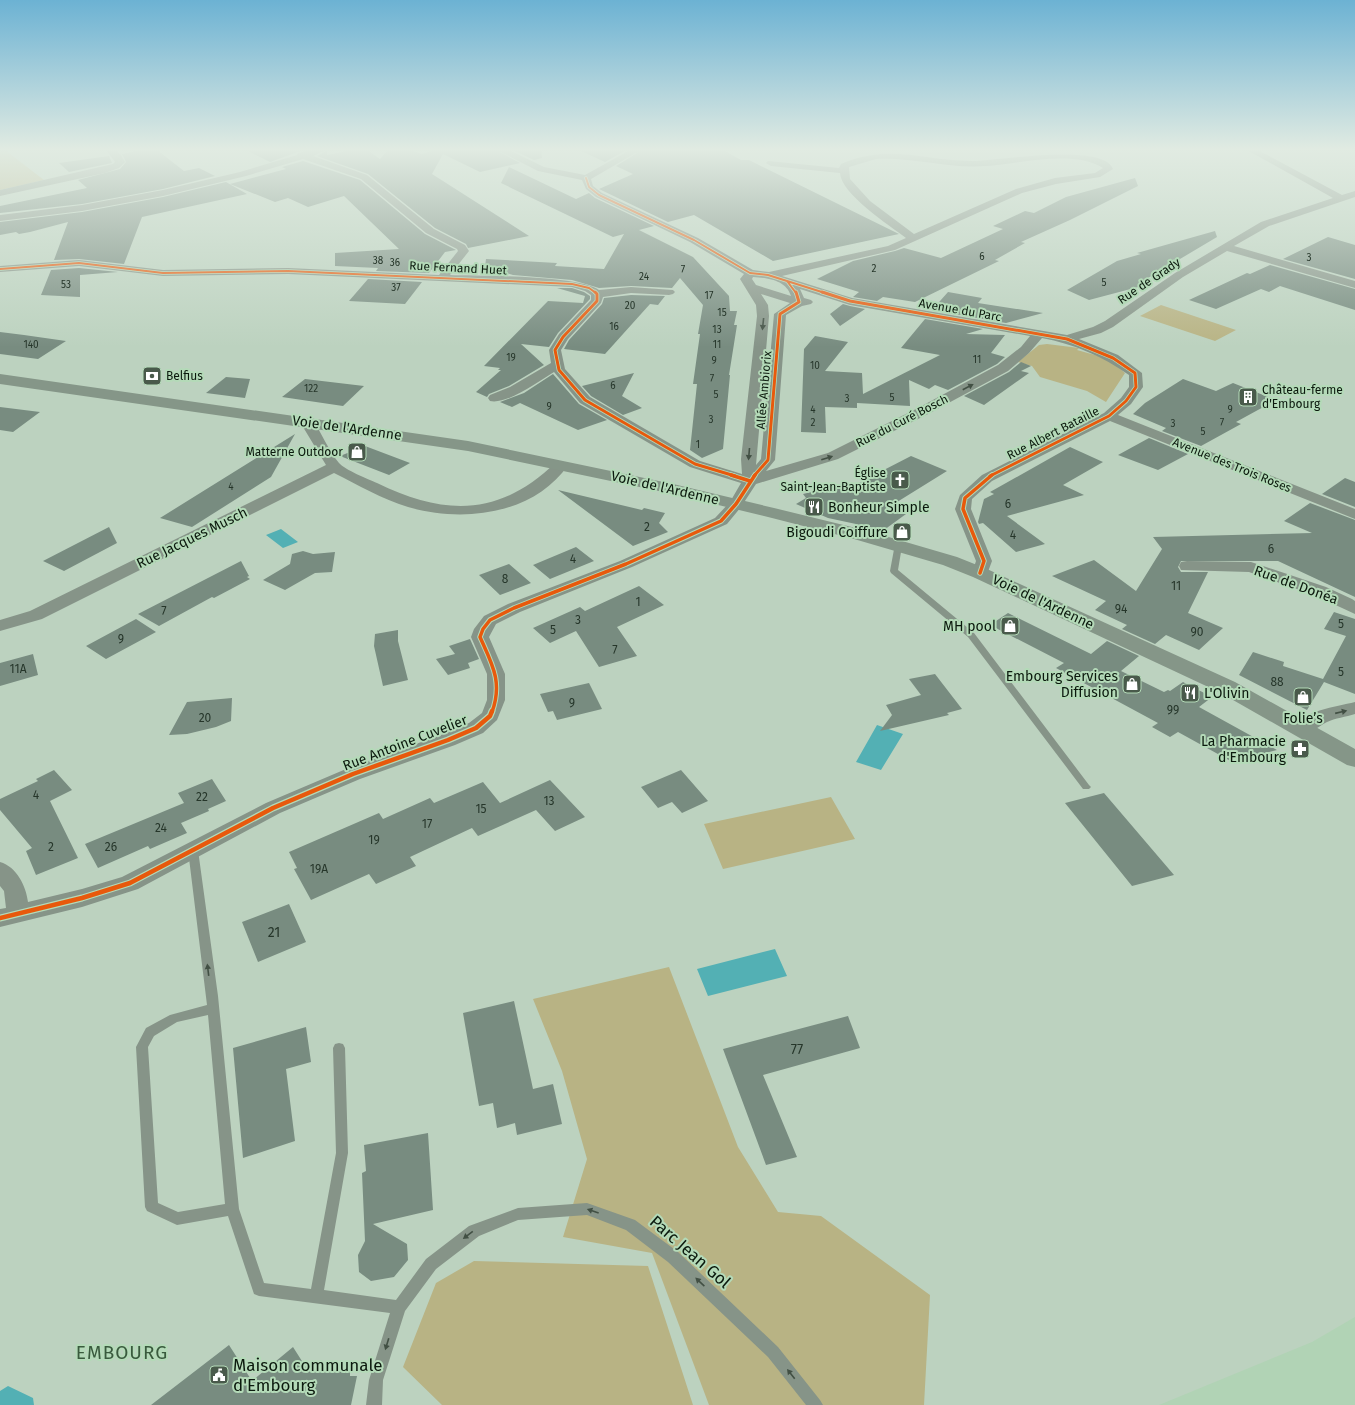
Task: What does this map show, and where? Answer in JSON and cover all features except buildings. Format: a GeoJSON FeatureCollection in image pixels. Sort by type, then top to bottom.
{"type":"FeatureCollection","features":[{"type":"Feature","properties":{"kind":"main road","name":"Voie de l'Ardenne"},"geometry":{"type":"LineString","coordinates":[[0,379],[468,446],[736,504],[898,546],[950,561],[980,573],[1227,687],[1355,759]]}},
{"type":"Feature","properties":{"kind":"street"},"geometry":{"type":"LineString","coordinates":[[0,218],[18,216]]}},
{"type":"Feature","properties":{"kind":"street"},"geometry":{"type":"LineString","coordinates":[[411,216],[430,231],[461,247],[464,251],[443,277]]}},
{"type":"Feature","properties":{"kind":"street","name":"Avenue du Parc"},"geometry":{"type":"LineString","coordinates":[[642,216],[694,240],[750,273],[768,275],[850,301],[1067,339]]}},
{"type":"Feature","properties":{"kind":"street"},"geometry":{"type":"LineString","coordinates":[[884,216],[913,238]]}},
{"type":"Feature","properties":{"kind":"street"},"geometry":{"type":"LineString","coordinates":[[768,275],[874,253],[964,216]]}},
{"type":"Feature","properties":{"kind":"street","name":"Rue de Grady"},"geometry":{"type":"LineString","coordinates":[[1067,339],[1097,330],[1109,324],[1179,275],[1265,224],[1291,216]]}},
{"type":"Feature","properties":{"kind":"street"},"geometry":{"type":"LineString","coordinates":[[1226,247],[1355,285]]}},
{"type":"Feature","properties":{"kind":"street","name":"Rue Fernand Huet"},"geometry":{"type":"LineString","coordinates":[[0,269],[79,263],[163,273],[265,271],[443,277],[572,284],[589,288],[597,294]]}},
{"type":"Feature","properties":{"kind":"street"},"geometry":{"type":"LineString","coordinates":[[750,273],[746,279],[753,288]]}},
{"type":"Feature","properties":{"kind":"street"},"geometry":{"type":"LineString","coordinates":[[787,281],[795,290],[799,302]]}},
{"type":"Feature","properties":{"kind":"street","name":"Avenue du Parc"},"geometry":{"type":"LineString","coordinates":[[753,288],[799,302],[850,301]]}},
{"type":"Feature","properties":{"kind":"street","name":"Allée Ambiorix"},"geometry":{"type":"LineString","coordinates":[[750,481],[748,459],[764,316],[762,305],[753,288]]}},
{"type":"Feature","properties":{"kind":"street"},"geometry":{"type":"LineString","coordinates":[[669,292],[631,290],[597,294],[597,301],[563,336],[555,350],[559,370],[585,400],[695,464],[750,481]]}},
{"type":"Feature","properties":{"kind":"street","name":"Allée Ambiorix"},"geometry":{"type":"LineString","coordinates":[[736,504],[750,481],[768,460],[780,314],[799,302]]}},
{"type":"Feature","properties":{"kind":"street","name":"Rue du Curé Bosch"},"geometry":{"type":"LineString","coordinates":[[750,481],[833,456],[923,411],[1003,368],[1025,350],[1039,334]]}},
{"type":"Feature","properties":{"kind":"street","name":"Rue Albert Bataille"},"geometry":{"type":"LineString","coordinates":[[980,573],[984,561],[962,509],[965,498],[987,478],[1108,416],[1126,401],[1136,387],[1135,373],[1114,358],[1067,339]]}},
{"type":"Feature","properties":{"kind":"street"},"geometry":{"type":"LineString","coordinates":[[495,398],[515,390],[558,364]]}},
{"type":"Feature","properties":{"kind":"street","name":"Avenue des Trois Roses"},"geometry":{"type":"LineString","coordinates":[[1108,416],[1355,514]]}},
{"type":"Feature","properties":{"kind":"street"},"geometry":{"type":"LineString","coordinates":[[307,422],[313,434],[329,456],[334,467],[406,502],[420,506],[464,511],[497,507],[520,497],[548,480],[561,465]]}},
{"type":"Feature","properties":{"kind":"street","name":"Rue Jacques Musch"},"geometry":{"type":"LineString","coordinates":[[0,626],[36,615],[334,467]]}},
{"type":"Feature","properties":{"kind":"street","name":"Rue Antoine Cuvelier"},"geometry":{"type":"LineString","coordinates":[[9,915],[82,898],[130,883],[273,808],[353,774],[448,740],[476,728],[490,716],[496,700],[496,674],[480,637],[483,629],[490,620],[514,608],[626,564],[691,535],[721,520],[736,504]]}},
{"type":"Feature","properties":{"kind":"street","name":"Rue de Donéa"},"geometry":{"type":"LineString","coordinates":[[1187,566],[1251,567],[1320,591],[1346,603],[1355,609]]}},
{"type":"Feature","properties":{"kind":"street"},"geometry":{"type":"LineString","coordinates":[[1302,729],[1322,717],[1355,708]]}},
{"type":"Feature","properties":{"kind":"street"},"geometry":{"type":"LineString","coordinates":[[0,870],[15,889],[9,915]]}},
{"type":"Feature","properties":{"kind":"lane"},"geometry":{"type":"LineString","coordinates":[[898,546],[894,571],[971,636],[1086,787]]}},
{"type":"Feature","properties":{"kind":"lane"},"geometry":{"type":"LineString","coordinates":[[193,850],[212,1009],[232,1209],[259,1290],[399,1307]]}},
{"type":"Feature","properties":{"kind":"lane"},"geometry":{"type":"LineString","coordinates":[[212,1009],[174,1018],[150,1032],[142,1047],[152,1207],[177,1219],[232,1209]]}},
{"type":"Feature","properties":{"kind":"lane"},"geometry":{"type":"LineString","coordinates":[[316,1297],[342,1153],[339,1048]]}},
{"type":"Feature","properties":{"kind":"lane","name":"Parc Jean Gol"},"geometry":{"type":"LineString","coordinates":[[374,1405],[376,1380],[399,1307],[431,1264],[474,1231],[518,1214],[587,1209],[630,1225],[673,1257],[773,1352],[815,1405]]}},
{"type":"Feature","properties":{"kind":"shaded area"},"geometry":{"type":"Polygon","coordinates":[[[1161,305],[1236,330],[1215,341],[1140,316],[1161,305]]]}},
{"type":"Feature","properties":{"kind":"shaded area"},"geometry":{"type":"Polygon","coordinates":[[[1047,344],[1079,348],[1077,350],[1109,359],[1125,373],[1106,402],[1087,391],[1040,377],[1032,366],[1018,362],[1039,345],[1047,344]]]}},
{"type":"Feature","properties":{"kind":"shaded area"},"geometry":{"type":"Polygon","coordinates":[[[831,797],[855,839],[723,869],[704,824],[831,797]]]}},
{"type":"Feature","properties":{"kind":"shaded area"},"geometry":{"type":"Polygon","coordinates":[[[669,967],[738,1147],[778,1212],[821,1216],[930,1295],[924,1405],[709,1405],[652,1253],[563,1237],[587,1159],[562,1071],[533,999],[669,967]]]}},
{"type":"Feature","properties":{"kind":"shaded area"},"geometry":{"type":"Polygon","coordinates":[[[474,1261],[648,1266],[693,1405],[442,1405],[403,1367],[436,1283],[474,1261]]]}},
{"type":"Feature","properties":{"kind":"shaded area"},"geometry":{"type":"Polygon","coordinates":[[[1355,1317],[1355,1405],[1159,1405],[1312,1342],[1355,1317]]]}},
{"type":"Feature","properties":{"kind":"water"},"geometry":{"type":"Polygon","coordinates":[[[281,529],[298,542],[283,548],[266,535],[281,529]]]}},
{"type":"Feature","properties":{"kind":"water"},"geometry":{"type":"Polygon","coordinates":[[[877,725],[903,734],[881,770],[856,762],[877,725]]]}},
{"type":"Feature","properties":{"kind":"water"},"geometry":{"type":"Polygon","coordinates":[[[775,949],[787,976],[708,996],[697,969],[775,949]]]}},
{"type":"Feature","properties":{"kind":"water"},"geometry":{"type":"Polygon","coordinates":[[[8,1386],[33,1398],[34,1405],[0,1405],[0,1391],[8,1386]]]}},
{"type":"Feature","properties":{"kind":"cycle path"},"geometry":{"type":"LineString","coordinates":[[642,216],[694,240],[750,273],[768,275],[850,301],[1067,339],[1113,358],[1135,373],[1136,387],[1126,401],[1109,416],[987,478],[965,498],[963,509],[984,561],[980,573]]}},
{"type":"Feature","properties":{"kind":"cycle path"},"geometry":{"type":"LineString","coordinates":[[0,269],[79,263],[163,273],[288,271],[572,284],[589,288],[597,294],[597,301],[563,337],[555,350],[559,370],[585,400],[695,464],[750,481]]}},
{"type":"Feature","properties":{"kind":"cycle path"},"geometry":{"type":"LineString","coordinates":[[0,918],[82,898],[130,883],[273,808],[353,774],[448,740],[476,728],[490,716],[496,700],[496,674],[480,637],[483,629],[490,620],[514,608],[626,564],[721,521],[736,504],[750,481],[768,460],[780,314],[799,302],[795,290],[787,281]]}},
{"type":"Feature","properties":{"kind":"place","name":"Belfius"},"geometry":{"type":"Point","coordinates":[152,376]}},
{"type":"Feature","properties":{"kind":"place","name":"Château-ferme d'Embourg"},"geometry":{"type":"Point","coordinates":[1248,397]}},
{"type":"Feature","properties":{"kind":"place","name":"Matterne Outdoor"},"geometry":{"type":"Point","coordinates":[357,452]}},
{"type":"Feature","properties":{"kind":"place","name":"Église Saint-Jean-Baptiste"},"geometry":{"type":"Point","coordinates":[900,480]}},
{"type":"Feature","properties":{"kind":"place","name":"Bonheur Simple"},"geometry":{"type":"Point","coordinates":[814,507]}},
{"type":"Feature","properties":{"kind":"place","name":"Bigoudi Coiffure"},"geometry":{"type":"Point","coordinates":[902,532]}},
{"type":"Feature","properties":{"kind":"place","name":"MH pool"},"geometry":{"type":"Point","coordinates":[1010,626]}},
{"type":"Feature","properties":{"kind":"place","name":"Embourg Services Diffusion"},"geometry":{"type":"Point","coordinates":[1132,684]}},
{"type":"Feature","properties":{"kind":"place","name":"L'Olivin"},"geometry":{"type":"Point","coordinates":[1190,693]}},
{"type":"Feature","properties":{"kind":"place","name":"Folie’s"},"geometry":{"type":"Point","coordinates":[1303,697]}},
{"type":"Feature","properties":{"kind":"place","name":"La Pharmacie d'Embourg"},"geometry":{"type":"Point","coordinates":[1300,749]}},
{"type":"Feature","properties":{"kind":"place","name":"Maison communale d'Embourg"},"geometry":{"type":"Point","coordinates":[219,1375]}},
{"type":"Feature","properties":{"kind":"district","name":"EMBOURG"},"geometry":{"type":"Point","coordinates":[122,1352]}}]}
